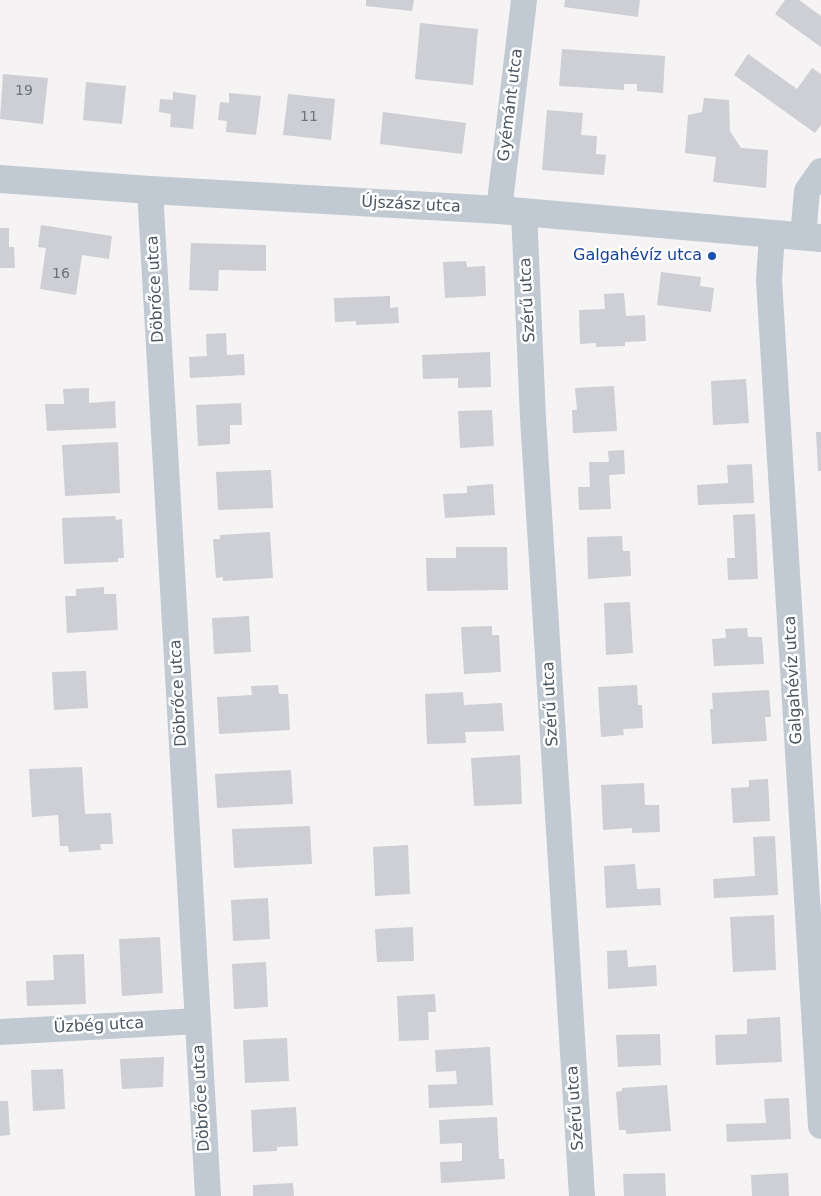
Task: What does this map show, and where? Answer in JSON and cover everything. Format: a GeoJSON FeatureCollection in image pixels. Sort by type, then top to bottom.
{"type":"FeatureCollection","features":[{"type":"Feature","properties":{"kind":"street","name":"Gyémánt utca"},"geometry":{"type":"LineString","coordinates":[[512,211],[524,0]]}},
{"type":"Feature","properties":{"kind":"street"},"geometry":{"type":"LineString","coordinates":[[812,237],[807,191],[821,171]]}},
{"type":"Feature","properties":{"kind":"street","name":"Újszász utca"},"geometry":{"type":"LineString","coordinates":[[0,179],[150,190],[512,211],[812,237]]}},
{"type":"Feature","properties":{"kind":"street","name":"Döbrőce utca"},"geometry":{"type":"LineString","coordinates":[[150,190],[208,1196]]}},
{"type":"Feature","properties":{"kind":"street","name":"Szérű utca"},"geometry":{"type":"LineString","coordinates":[[512,211],[533,418],[582,1196]]}},
{"type":"Feature","properties":{"kind":"street","name":"Galgahévíz utca"},"geometry":{"type":"LineString","coordinates":[[772,234],[770,280],[821,1126]]}},
{"type":"Feature","properties":{"kind":"street","name":"Üzbég utca"},"geometry":{"type":"LineString","coordinates":[[0,1032],[198,1021]]}},
{"type":"Feature","properties":{"kind":"building"},"geometry":{"type":"Polygon","coordinates":[[[366,0],[414,0],[412,11],[366,6],[366,0]]]}},
{"type":"Feature","properties":{"kind":"building"},"geometry":{"type":"Polygon","coordinates":[[[565,0],[640,0],[638,17],[564,7],[565,0]]]}},
{"type":"Feature","properties":{"kind":"building"},"geometry":{"type":"Polygon","coordinates":[[[785,0],[799,0],[821,16],[821,47],[775,14],[785,0]]]}},
{"type":"Feature","properties":{"kind":"building"},"geometry":{"type":"Polygon","coordinates":[[[420,23],[478,29],[473,85],[415,79],[420,23]]]}},
{"type":"Feature","properties":{"kind":"building"},"geometry":{"type":"Polygon","coordinates":[[[562,49],[665,56],[663,93],[637,91],[637,84],[624,84],[624,90],[559,86],[562,49]]]}},
{"type":"Feature","properties":{"kind":"building"},"geometry":{"type":"Polygon","coordinates":[[[748,54],[797,89],[812,68],[821,74],[821,125],[815,133],[734,75],[748,54]]]}},
{"type":"Feature","properties":{"kind":"building"},"geometry":{"type":"Polygon","coordinates":[[[3,74],[48,78],[43,124],[0,119],[3,74]]]}},
{"type":"Feature","properties":{"kind":"building"},"geometry":{"type":"Polygon","coordinates":[[[86,82],[126,86],[122,124],[83,120],[86,82]]]}},
{"type":"Feature","properties":{"kind":"building"},"geometry":{"type":"Polygon","coordinates":[[[173,92],[196,95],[193,129],[170,127],[171,114],[159,112],[160,99],[173,100],[173,92]]]}},
{"type":"Feature","properties":{"kind":"building"},"geometry":{"type":"Polygon","coordinates":[[[229,93],[261,96],[256,135],[226,132],[227,121],[218,120],[220,102],[229,103],[229,93]]]}},
{"type":"Feature","properties":{"kind":"building"},"geometry":{"type":"Polygon","coordinates":[[[288,94],[335,99],[331,140],[283,135],[288,94]]]}},
{"type":"Feature","properties":{"kind":"building"},"geometry":{"type":"Polygon","coordinates":[[[704,98],[729,100],[730,131],[741,148],[768,150],[766,188],[713,182],[716,157],[685,153],[688,115],[702,112],[704,98]]]}},
{"type":"Feature","properties":{"kind":"building"},"geometry":{"type":"Polygon","coordinates":[[[547,110],[583,113],[581,135],[597,136],[596,154],[606,155],[604,175],[542,170],[547,110]]]}},
{"type":"Feature","properties":{"kind":"building"},"geometry":{"type":"Polygon","coordinates":[[[383,112],[466,123],[462,154],[380,144],[383,112]]]}},
{"type":"Feature","properties":{"kind":"building"},"geometry":{"type":"Polygon","coordinates":[[[41,225],[112,236],[109,259],[82,255],[76,295],[40,289],[46,248],[38,247],[41,225]]]}},
{"type":"Feature","properties":{"kind":"building"},"geometry":{"type":"Polygon","coordinates":[[[0,228],[9,228],[9,247],[14,247],[15,268],[0,268],[0,228]]]}},
{"type":"Feature","properties":{"kind":"building"},"geometry":{"type":"Polygon","coordinates":[[[191,243],[266,245],[266,271],[219,270],[218,291],[189,290],[191,243]]]}},
{"type":"Feature","properties":{"kind":"building"},"geometry":{"type":"Polygon","coordinates":[[[466,261],[467,267],[485,266],[486,296],[445,298],[443,262],[466,261]]]}},
{"type":"Feature","properties":{"kind":"building"},"geometry":{"type":"Polygon","coordinates":[[[661,272],[701,277],[700,286],[714,288],[711,312],[657,305],[661,272]]]}},
{"type":"Feature","properties":{"kind":"building"},"geometry":{"type":"Polygon","coordinates":[[[624,293],[626,316],[645,315],[646,341],[625,342],[625,346],[596,347],[596,343],[580,344],[579,310],[605,309],[604,294],[624,293]]]}},
{"type":"Feature","properties":{"kind":"building"},"geometry":{"type":"Polygon","coordinates":[[[390,296],[390,308],[398,307],[399,323],[356,325],[356,321],[335,322],[334,298],[390,296]]]}},
{"type":"Feature","properties":{"kind":"building"},"geometry":{"type":"Polygon","coordinates":[[[226,333],[227,355],[244,354],[245,375],[190,378],[189,357],[207,356],[206,334],[226,333]]]}},
{"type":"Feature","properties":{"kind":"building"},"geometry":{"type":"Polygon","coordinates":[[[490,352],[491,387],[458,388],[458,378],[423,379],[422,355],[490,352]]]}},
{"type":"Feature","properties":{"kind":"building"},"geometry":{"type":"Polygon","coordinates":[[[746,379],[749,423],[713,425],[711,381],[746,379]]]}},
{"type":"Feature","properties":{"kind":"building"},"geometry":{"type":"Polygon","coordinates":[[[614,386],[617,431],[573,433],[572,410],[577,410],[575,388],[614,386]]]}},
{"type":"Feature","properties":{"kind":"building"},"geometry":{"type":"Polygon","coordinates":[[[89,388],[89,403],[115,401],[116,428],[47,431],[45,404],[64,404],[63,389],[89,388]]]}},
{"type":"Feature","properties":{"kind":"building"},"geometry":{"type":"Polygon","coordinates":[[[241,403],[242,425],[230,425],[230,444],[198,446],[196,405],[241,403]]]}},
{"type":"Feature","properties":{"kind":"building"},"geometry":{"type":"Polygon","coordinates":[[[492,410],[494,446],[460,448],[458,411],[492,410]]]}},
{"type":"Feature","properties":{"kind":"building"},"geometry":{"type":"Polygon","coordinates":[[[816,432],[821,432],[821,471],[818,471],[816,432]]]}},
{"type":"Feature","properties":{"kind":"building"},"geometry":{"type":"Polygon","coordinates":[[[118,442],[120,493],[65,496],[62,445],[118,442]]]}},
{"type":"Feature","properties":{"kind":"building"},"geometry":{"type":"Polygon","coordinates":[[[624,450],[625,474],[609,475],[611,509],[579,510],[578,487],[590,487],[589,462],[609,462],[608,451],[624,450]]]}},
{"type":"Feature","properties":{"kind":"building"},"geometry":{"type":"Polygon","coordinates":[[[752,464],[754,503],[698,505],[697,485],[728,483],[727,465],[752,464]]]}},
{"type":"Feature","properties":{"kind":"building"},"geometry":{"type":"Polygon","coordinates":[[[271,470],[273,508],[218,510],[216,472],[271,470]]]}},
{"type":"Feature","properties":{"kind":"building"},"geometry":{"type":"Polygon","coordinates":[[[493,484],[495,515],[445,518],[443,494],[467,493],[467,486],[493,484]]]}},
{"type":"Feature","properties":{"kind":"building"},"geometry":{"type":"Polygon","coordinates":[[[755,514],[758,579],[728,580],[727,558],[735,558],[733,515],[755,514]]]}},
{"type":"Feature","properties":{"kind":"building"},"geometry":{"type":"Polygon","coordinates":[[[115,516],[116,520],[122,519],[124,558],[118,558],[118,562],[64,564],[62,518],[115,516]]]}},
{"type":"Feature","properties":{"kind":"building"},"geometry":{"type":"Polygon","coordinates":[[[270,532],[273,578],[223,581],[223,577],[216,578],[213,539],[220,539],[220,535],[270,532]]]}},
{"type":"Feature","properties":{"kind":"building"},"geometry":{"type":"Polygon","coordinates":[[[622,536],[623,551],[630,551],[631,576],[588,579],[587,537],[622,536]]]}},
{"type":"Feature","properties":{"kind":"building"},"geometry":{"type":"Polygon","coordinates":[[[456,547],[507,547],[508,590],[427,591],[426,558],[456,558],[456,547]]]}},
{"type":"Feature","properties":{"kind":"building"},"geometry":{"type":"Polygon","coordinates":[[[104,587],[104,594],[116,594],[118,630],[67,633],[65,596],[76,596],[76,589],[104,587]]]}},
{"type":"Feature","properties":{"kind":"building"},"geometry":{"type":"Polygon","coordinates":[[[630,602],[633,653],[606,655],[604,603],[630,602]]]}},
{"type":"Feature","properties":{"kind":"building"},"geometry":{"type":"Polygon","coordinates":[[[249,616],[251,652],[214,654],[212,618],[249,616]]]}},
{"type":"Feature","properties":{"kind":"building"},"geometry":{"type":"Polygon","coordinates":[[[492,626],[492,635],[499,635],[501,672],[464,674],[461,627],[492,626]]]}},
{"type":"Feature","properties":{"kind":"building"},"geometry":{"type":"Polygon","coordinates":[[[747,628],[748,637],[762,637],[764,664],[714,666],[712,639],[726,638],[725,629],[747,628]]]}},
{"type":"Feature","properties":{"kind":"building"},"geometry":{"type":"Polygon","coordinates":[[[86,671],[88,708],[54,710],[52,672],[86,671]]]}},
{"type":"Feature","properties":{"kind":"building"},"geometry":{"type":"Polygon","coordinates":[[[278,685],[279,694],[288,694],[290,730],[219,734],[217,697],[252,695],[251,686],[278,685]]]}},
{"type":"Feature","properties":{"kind":"building"},"geometry":{"type":"Polygon","coordinates":[[[637,685],[638,705],[642,705],[643,728],[623,729],[624,735],[601,737],[598,687],[637,685]]]}},
{"type":"Feature","properties":{"kind":"building"},"geometry":{"type":"Polygon","coordinates":[[[769,690],[771,717],[765,717],[767,741],[712,744],[710,709],[713,709],[712,693],[769,690]]]}},
{"type":"Feature","properties":{"kind":"building"},"geometry":{"type":"Polygon","coordinates":[[[463,692],[464,705],[502,703],[504,731],[465,732],[466,743],[427,744],[425,694],[463,692]]]}},
{"type":"Feature","properties":{"kind":"building"},"geometry":{"type":"Polygon","coordinates":[[[520,755],[522,804],[474,806],[471,758],[520,755]]]}},
{"type":"Feature","properties":{"kind":"building"},"geometry":{"type":"Polygon","coordinates":[[[82,767],[85,814],[111,813],[113,844],[100,844],[101,850],[69,852],[68,846],[60,846],[58,815],[32,817],[29,769],[82,767]]]}},
{"type":"Feature","properties":{"kind":"building"},"geometry":{"type":"Polygon","coordinates":[[[291,770],[293,804],[217,808],[215,774],[291,770]]]}},
{"type":"Feature","properties":{"kind":"building"},"geometry":{"type":"Polygon","coordinates":[[[768,779],[770,821],[733,823],[731,788],[749,787],[749,780],[768,779]]]}},
{"type":"Feature","properties":{"kind":"building"},"geometry":{"type":"Polygon","coordinates":[[[644,783],[645,805],[659,805],[660,832],[632,833],[632,828],[603,830],[601,785],[644,783]]]}},
{"type":"Feature","properties":{"kind":"building"},"geometry":{"type":"Polygon","coordinates":[[[310,826],[312,864],[234,868],[232,829],[310,826]]]}},
{"type":"Feature","properties":{"kind":"building"},"geometry":{"type":"Polygon","coordinates":[[[775,836],[778,895],[714,898],[713,879],[755,876],[753,837],[775,836]]]}},
{"type":"Feature","properties":{"kind":"building"},"geometry":{"type":"Polygon","coordinates":[[[408,845],[410,894],[375,896],[373,847],[408,845]]]}},
{"type":"Feature","properties":{"kind":"building"},"geometry":{"type":"Polygon","coordinates":[[[635,864],[637,889],[660,888],[661,905],[606,908],[604,866],[635,864]]]}},
{"type":"Feature","properties":{"kind":"building"},"geometry":{"type":"Polygon","coordinates":[[[268,898],[270,939],[233,941],[231,900],[268,898]]]}},
{"type":"Feature","properties":{"kind":"building"},"geometry":{"type":"Polygon","coordinates":[[[774,915],[776,970],[733,972],[730,917],[774,915]]]}},
{"type":"Feature","properties":{"kind":"building"},"geometry":{"type":"Polygon","coordinates":[[[413,927],[414,961],[377,962],[375,929],[413,927]]]}},
{"type":"Feature","properties":{"kind":"building"},"geometry":{"type":"Polygon","coordinates":[[[160,937],[163,993],[122,996],[119,939],[160,937]]]}},
{"type":"Feature","properties":{"kind":"building"},"geometry":{"type":"Polygon","coordinates":[[[627,950],[628,967],[656,965],[657,986],[608,989],[607,951],[627,950]]]}},
{"type":"Feature","properties":{"kind":"building"},"geometry":{"type":"Polygon","coordinates":[[[84,954],[86,1004],[27,1006],[26,981],[54,980],[53,955],[84,954]]]}},
{"type":"Feature","properties":{"kind":"building"},"geometry":{"type":"Polygon","coordinates":[[[266,962],[268,1007],[234,1009],[232,964],[266,962]]]}},
{"type":"Feature","properties":{"kind":"building"},"geometry":{"type":"Polygon","coordinates":[[[435,994],[436,1012],[428,1012],[429,1040],[399,1041],[397,996],[435,994]]]}},
{"type":"Feature","properties":{"kind":"building"},"geometry":{"type":"Polygon","coordinates":[[[780,1017],[782,1062],[716,1065],[715,1035],[747,1034],[747,1019],[780,1017]]]}},
{"type":"Feature","properties":{"kind":"building"},"geometry":{"type":"Polygon","coordinates":[[[660,1034],[661,1065],[618,1067],[616,1035],[660,1034]]]}},
{"type":"Feature","properties":{"kind":"building"},"geometry":{"type":"Polygon","coordinates":[[[287,1038],[289,1081],[245,1083],[243,1040],[287,1038]]]}},
{"type":"Feature","properties":{"kind":"building"},"geometry":{"type":"Polygon","coordinates":[[[490,1047],[493,1105],[429,1108],[428,1085],[457,1084],[456,1071],[436,1072],[435,1050],[490,1047]]]}},
{"type":"Feature","properties":{"kind":"building"},"geometry":{"type":"Polygon","coordinates":[[[164,1057],[163,1087],[122,1089],[120,1059],[164,1057]]]}},
{"type":"Feature","properties":{"kind":"building"},"geometry":{"type":"Polygon","coordinates":[[[63,1069],[65,1109],[33,1111],[31,1070],[63,1069]]]}},
{"type":"Feature","properties":{"kind":"building"},"geometry":{"type":"Polygon","coordinates":[[[667,1085],[671,1131],[626,1134],[626,1130],[619,1130],[616,1092],[622,1091],[622,1088],[667,1085]]]}},
{"type":"Feature","properties":{"kind":"building"},"geometry":{"type":"Polygon","coordinates":[[[789,1098],[791,1139],[727,1142],[726,1124],[766,1123],[764,1099],[789,1098]]]}},
{"type":"Feature","properties":{"kind":"building"},"geometry":{"type":"Polygon","coordinates":[[[0,1101],[8,1101],[10,1135],[0,1136],[0,1101]]]}},
{"type":"Feature","properties":{"kind":"building"},"geometry":{"type":"Polygon","coordinates":[[[296,1107],[298,1146],[277,1147],[277,1151],[253,1152],[251,1110],[296,1107]]]}},
{"type":"Feature","properties":{"kind":"building"},"geometry":{"type":"Polygon","coordinates":[[[497,1117],[499,1159],[504,1159],[505,1179],[441,1183],[440,1162],[462,1161],[462,1143],[440,1144],[439,1120],[497,1117]]]}},
{"type":"Feature","properties":{"kind":"building"},"geometry":{"type":"Polygon","coordinates":[[[665,1173],[666,1196],[624,1196],[623,1174],[665,1173]]]}},
{"type":"Feature","properties":{"kind":"building"},"geometry":{"type":"Polygon","coordinates":[[[788,1173],[789,1196],[752,1196],[751,1175],[788,1173]]]}},
{"type":"Feature","properties":{"kind":"building"},"geometry":{"type":"Polygon","coordinates":[[[293,1183],[294,1196],[253,1196],[253,1185],[293,1183]]]}},
{"type":"Feature","properties":{"kind":"place","name":"Galgahévíz utca"},"geometry":{"type":"Point","coordinates":[712,256]}}]}
